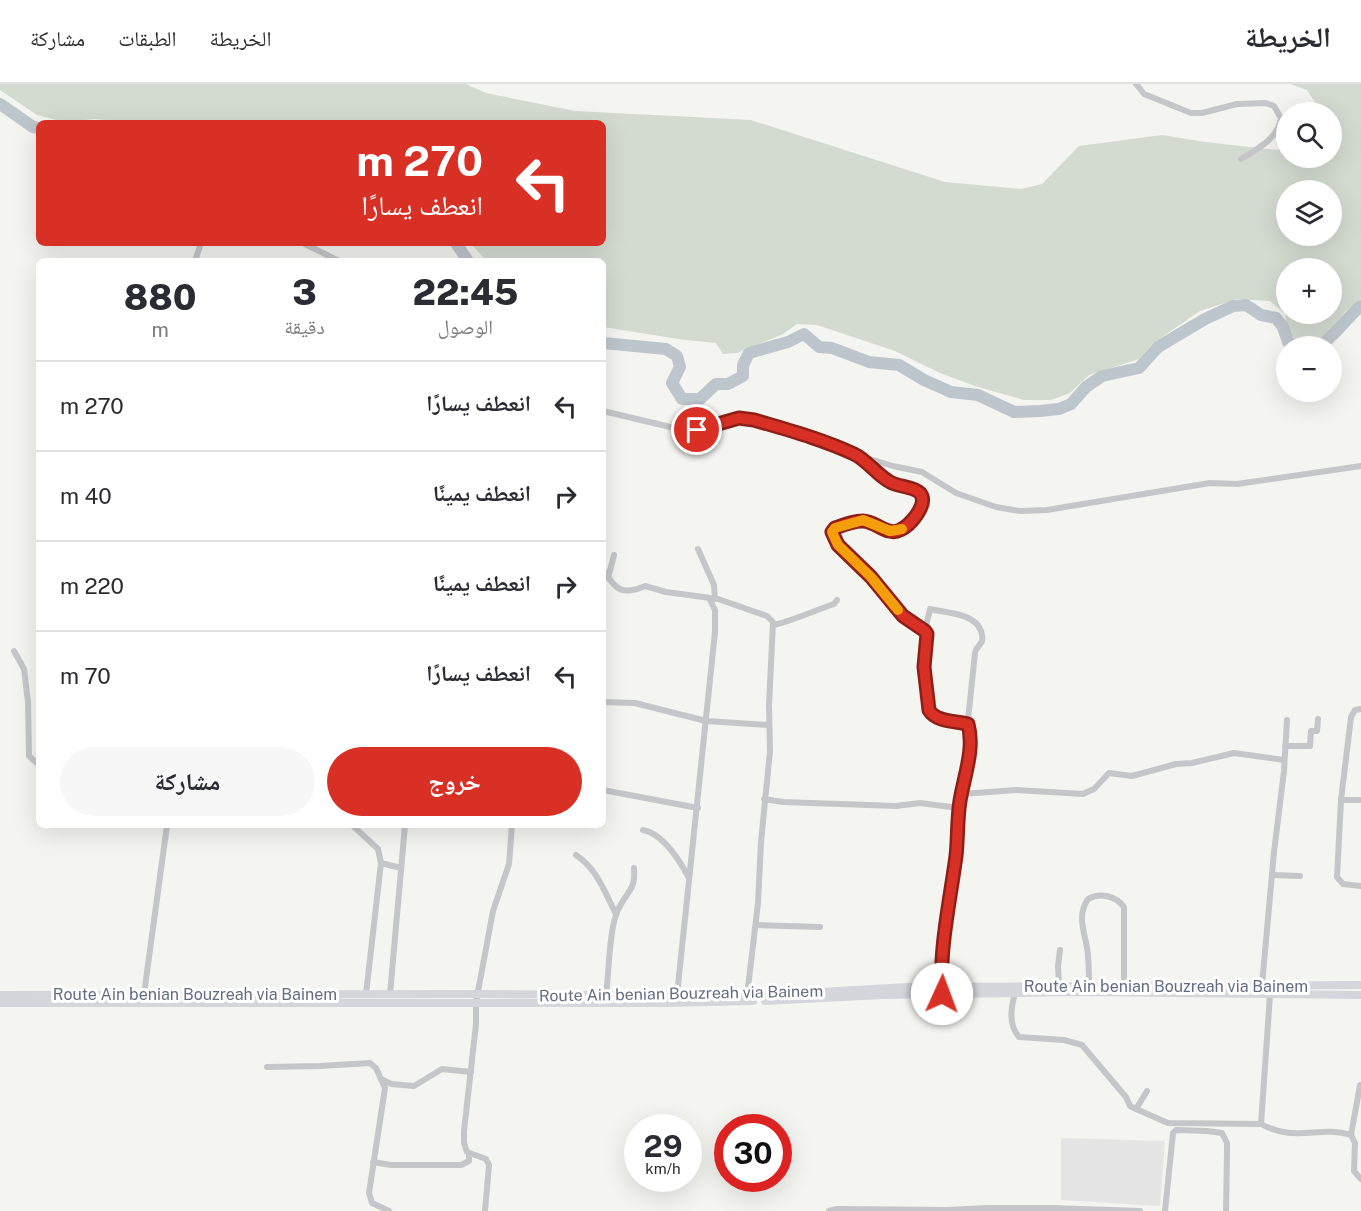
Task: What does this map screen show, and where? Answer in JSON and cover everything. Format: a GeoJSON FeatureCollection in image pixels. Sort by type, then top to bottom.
{"type":"FeatureCollection","features":[{"type":"Feature","properties":{"kind":"main road","name":"Route Ain benian Bouzreah via Bainem"},"geometry":{"type":"LineString","coordinates":[[0,995],[390,994],[679,1003],[941,990],[1015,993],[1262,985],[1361,985]]}},
{"type":"Feature","properties":{"kind":"main road","name":"Route Ain benian Bouzreah via Bainem"},"geometry":{"type":"LineString","coordinates":[[0,1003],[606,995],[747,996],[1059,986],[1270,995],[1361,995]]}},
{"type":"Feature","properties":{"kind":"street"},"geometry":{"type":"LineString","coordinates":[[1136,84],[1144,94],[1191,112],[1202,113],[1237,104],[1274,106],[1281,118],[1279,127],[1264,145],[1241,159]]}},
{"type":"Feature","properties":{"kind":"street"},"geometry":{"type":"LineString","coordinates":[[309,246],[333,258]]}},
{"type":"Feature","properties":{"kind":"street"},"geometry":{"type":"LineString","coordinates":[[606,412],[687,431],[739,418],[748,418],[856,455],[922,472],[963,496],[996,507],[1020,511],[1058,508],[1210,483],[1237,484],[1361,466]]}},
{"type":"Feature","properties":{"kind":"street"},"geometry":{"type":"LineString","coordinates":[[856,455],[885,479],[917,491],[922,498],[921,503],[912,520],[900,531],[890,531],[863,520],[835,528],[832,536],[838,545],[871,577],[903,616],[925,631]]}},
{"type":"Feature","properties":{"kind":"street"},"geometry":{"type":"LineString","coordinates":[[677,996],[698,808],[715,618],[712,598],[714,585],[698,549]]}},
{"type":"Feature","properties":{"kind":"street"},"geometry":{"type":"LineString","coordinates":[[608,578],[614,555]]}},
{"type":"Feature","properties":{"kind":"street"},"geometry":{"type":"LineString","coordinates":[[606,575],[614,587],[621,590],[635,591],[645,586],[666,592],[712,598],[772,619],[774,625],[769,725],[770,751],[764,799],[756,925],[747,996]]}},
{"type":"Feature","properties":{"kind":"street"},"geometry":{"type":"LineString","coordinates":[[774,625],[795,620],[834,604],[837,600]]}},
{"type":"Feature","properties":{"kind":"street"},"geometry":{"type":"LineString","coordinates":[[941,990],[958,840],[959,808],[969,754],[968,724],[975,652],[983,637],[979,625],[969,618],[930,609],[925,631],[927,634],[924,667],[929,710],[936,718],[968,724]]}},
{"type":"Feature","properties":{"kind":"street"},"geometry":{"type":"LineString","coordinates":[[14,651],[24,669],[28,702],[29,756],[36,762]]}},
{"type":"Feature","properties":{"kind":"street"},"geometry":{"type":"LineString","coordinates":[[606,702],[635,703],[706,721],[769,725]]}},
{"type":"Feature","properties":{"kind":"street"},"geometry":{"type":"LineString","coordinates":[[1361,709],[1355,710],[1351,717],[1341,800],[1337,877],[1343,884],[1361,886]]}},
{"type":"Feature","properties":{"kind":"street"},"geometry":{"type":"LineString","coordinates":[[1285,746],[1310,746],[1311,731],[1317,731],[1318,719]]}},
{"type":"Feature","properties":{"kind":"street"},"geometry":{"type":"LineString","coordinates":[[1262,985],[1287,720]]}},
{"type":"Feature","properties":{"kind":"street"},"geometry":{"type":"LineString","coordinates":[[962,794],[1032,790],[1083,794],[1094,789],[1109,773],[1132,776],[1176,764],[1192,763],[1234,753],[1284,760]]}},
{"type":"Feature","properties":{"kind":"street"},"geometry":{"type":"LineString","coordinates":[[606,791],[698,808]]}},
{"type":"Feature","properties":{"kind":"street"},"geometry":{"type":"LineString","coordinates":[[764,799],[783,802],[896,806],[920,803],[959,808]]}},
{"type":"Feature","properties":{"kind":"street"},"geometry":{"type":"LineString","coordinates":[[1341,800],[1361,800]]}},
{"type":"Feature","properties":{"kind":"street"},"geometry":{"type":"LineString","coordinates":[[144,994],[167,828]]}},
{"type":"Feature","properties":{"kind":"street"},"geometry":{"type":"LineString","coordinates":[[355,828],[378,849],[381,863],[366,994]]}},
{"type":"Feature","properties":{"kind":"street"},"geometry":{"type":"LineString","coordinates":[[390,994],[405,828]]}},
{"type":"Feature","properties":{"kind":"street"},"geometry":{"type":"LineString","coordinates":[[374,1162],[391,1165],[461,1165],[469,1161],[464,1138],[477,998],[493,911],[510,864],[512,828]]}},
{"type":"Feature","properties":{"kind":"street"},"geometry":{"type":"LineString","coordinates":[[644,830],[659,837],[690,879]]}},
{"type":"Feature","properties":{"kind":"street"},"geometry":{"type":"LineString","coordinates":[[576,855],[589,863],[594,870],[616,915]]}},
{"type":"Feature","properties":{"kind":"street"},"geometry":{"type":"LineString","coordinates":[[381,863],[400,868]]}},
{"type":"Feature","properties":{"kind":"street"},"geometry":{"type":"LineString","coordinates":[[606,995],[616,915],[633,886],[635,879],[633,868]]}},
{"type":"Feature","properties":{"kind":"street"},"geometry":{"type":"LineString","coordinates":[[1272,875],[1300,876]]}},
{"type":"Feature","properties":{"kind":"street"},"geometry":{"type":"LineString","coordinates":[[1089,986],[1088,956],[1082,932],[1082,912],[1088,899],[1100,895],[1114,899],[1124,907],[1124,989]]}},
{"type":"Feature","properties":{"kind":"street"},"geometry":{"type":"LineString","coordinates":[[756,925],[820,927]]}},
{"type":"Feature","properties":{"kind":"street"},"geometry":{"type":"LineString","coordinates":[[1059,986],[1060,950]]}},
{"type":"Feature","properties":{"kind":"street"},"geometry":{"type":"LineString","coordinates":[[1015,993],[1011,1016],[1017,1035],[1026,1039],[1064,1040],[1082,1045],[1126,1097],[1130,1106],[1168,1123],[1176,1131],[1222,1133],[1227,1143],[1226,1211]]}},
{"type":"Feature","properties":{"kind":"street"},"geometry":{"type":"LineString","coordinates":[[1261,1124],[1270,995]]}},
{"type":"Feature","properties":{"kind":"street"},"geometry":{"type":"LineString","coordinates":[[267,1067],[370,1063],[383,1080],[385,1088],[369,1193],[372,1203],[389,1211]]}},
{"type":"Feature","properties":{"kind":"street"},"geometry":{"type":"LineString","coordinates":[[383,1080],[392,1084],[414,1086],[442,1070],[471,1072]]}},
{"type":"Feature","properties":{"kind":"street"},"geometry":{"type":"LineString","coordinates":[[1360,1085],[1351,1135],[1355,1143],[1354,1171],[1361,1179]]}},
{"type":"Feature","properties":{"kind":"street"},"geometry":{"type":"LineString","coordinates":[[1136,1109],[1147,1091]]}},
{"type":"Feature","properties":{"kind":"street"},"geometry":{"type":"LineString","coordinates":[[1168,1123],[1261,1124],[1285,1134],[1340,1133],[1351,1135]]}},
{"type":"Feature","properties":{"kind":"street"},"geometry":{"type":"LineString","coordinates":[[1165,1211],[1173,1133],[1176,1131]]}},
{"type":"Feature","properties":{"kind":"street"},"geometry":{"type":"LineString","coordinates":[[469,1153],[486,1159],[489,1165],[485,1211]]}},
{"type":"Feature","properties":{"kind":"street"},"geometry":{"type":"LineString","coordinates":[[829,1211],[837,1209],[1140,1211]]}},
{"type":"Feature","properties":{"kind":"shaded area"},"geometry":{"type":"Polygon","coordinates":[[[0,84],[466,84],[486,93],[575,111],[751,120],[945,182],[1021,189],[1042,184],[1079,146],[1162,135],[1276,150],[1276,168],[1342,168],[1342,102],[1315,102],[1307,90],[1290,84],[1361,84],[1361,299],[1342,316],[1342,258],[1276,258],[1276,306],[1270,301],[1237,299],[1200,311],[1152,344],[1139,359],[1089,375],[1070,393],[1051,400],[1024,400],[975,386],[940,373],[895,351],[817,325],[797,324],[783,334],[737,353],[723,354],[716,343],[606,327],[606,258],[484,258],[473,246],[606,246],[606,120],[56,120],[37,115],[0,90],[0,84]]]}},
{"type":"Feature","properties":{"kind":"shaded area"},"geometry":{"type":"Polygon","coordinates":[[[1286,324],[1336,324],[1324,336],[1291,336],[1288,334],[1286,324]]]}},
{"type":"Feature","properties":{"kind":"shaded area"},"geometry":{"type":"Polygon","coordinates":[[[1061,1138],[1165,1141],[1160,1206],[1061,1200],[1061,1138]]]}},
{"type":"Feature","properties":{"kind":"waterway"},"geometry":{"type":"LineString","coordinates":[[0,104],[36,128]]}},
{"type":"Feature","properties":{"kind":"waterway"},"geometry":{"type":"LineString","coordinates":[[458,246],[466,258]]}},
{"type":"Feature","properties":{"kind":"waterway"},"geometry":{"type":"LineString","coordinates":[[606,343],[666,349],[677,356],[680,367],[672,383],[682,399],[700,399],[716,384],[728,384],[743,376],[743,365],[749,353],[788,342],[804,334],[819,347],[832,348],[869,362],[899,365],[951,392],[978,395],[1014,412],[1059,409],[1071,404],[1086,387],[1102,376],[1139,368],[1158,347],[1205,319],[1233,306],[1246,305],[1261,315],[1276,318],[1286,336]]}},
{"type":"Feature","properties":{"kind":"waterway"},"geometry":{"type":"LineString","coordinates":[[1332,336],[1361,306]]}},
{"type":"Feature","properties":{"kind":"slow traffic"},"geometry":{"type":"LineString","coordinates":[[898,610],[855,559],[838,545],[832,532],[835,528],[863,520],[890,531],[896,532],[902,529]]}},
{"type":"Feature","properties":{"kind":"route"},"geometry":{"type":"LineString","coordinates":[[697,430],[739,418],[748,418],[856,455],[885,479],[896,485],[914,489],[921,495],[922,500],[918,512],[900,531],[890,531],[863,520],[835,528],[832,536],[838,545],[871,577],[903,616],[927,634],[924,669],[929,710],[933,717],[955,720],[968,724],[969,728],[969,754],[960,802],[958,840],[944,948],[942,994]]}}]}
